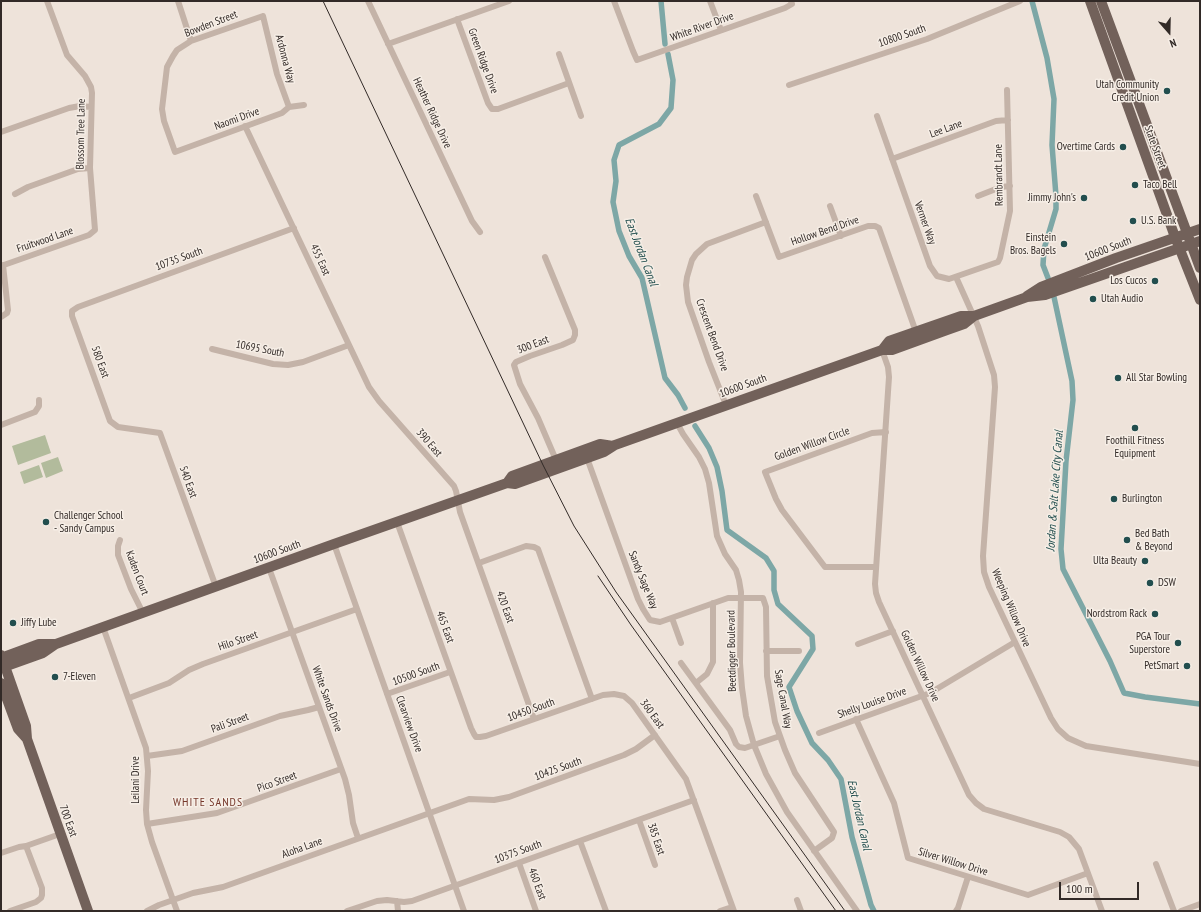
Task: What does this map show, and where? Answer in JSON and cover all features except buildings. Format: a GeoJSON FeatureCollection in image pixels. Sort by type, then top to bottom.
{"type":"FeatureCollection","features":[{"type":"Feature","properties":{"kind":"main road","name":"State Street"},"geometry":{"type":"LineString","coordinates":[[1090,1],[1200,300]]}},
{"type":"Feature","properties":{"kind":"main road","name":"State Street"},"geometry":{"type":"LineString","coordinates":[[1101,1],[1187,233],[1196,243],[1200,268]]}},
{"type":"Feature","properties":{"kind":"main road"},"geometry":{"type":"LineString","coordinates":[[1096,16],[1101,17],[1103,20],[1124,76],[1135,94]]}},
{"type":"Feature","properties":{"kind":"main road","name":"10600 South"},"geometry":{"type":"LineString","coordinates":[[1027,297],[1041,286],[1200,229]]}},
{"type":"Feature","properties":{"kind":"main road","name":"10600 South"},"geometry":{"type":"LineString","coordinates":[[2,661],[43,653],[56,644],[458,500],[507,483],[515,484],[604,452],[612,446],[882,350],[892,350],[964,324],[974,316],[1027,297],[1045,295],[1196,243]]}},
{"type":"Feature","properties":{"kind":"main road"},"geometry":{"type":"LineString","coordinates":[[1055,291],[1063,284],[1085,275],[1088,269]]}},
{"type":"Feature","properties":{"kind":"main road","name":"10600 South"},"geometry":{"type":"LineString","coordinates":[[882,350],[888,341],[961,316],[974,316]]}},
{"type":"Feature","properties":{"kind":"main road","name":"10600 South"},"geometry":{"type":"LineString","coordinates":[[507,483],[512,476],[600,444],[612,446]]}},
{"type":"Feature","properties":{"kind":"main road","name":"700 East"},"geometry":{"type":"LineString","coordinates":[[2,661],[26,726],[27,739],[88,911]]}},
{"type":"Feature","properties":{"kind":"main road","name":"700 East"},"geometry":{"type":"LineString","coordinates":[[1,683],[18,729],[27,739]]}},
{"type":"Feature","properties":{"kind":"street","name":"Blossom Tree Lane"},"geometry":{"type":"LineString","coordinates":[[47,1],[68,55],[89,81],[92,93],[90,168],[95,230]]}},
{"type":"Feature","properties":{"kind":"street"},"geometry":{"type":"LineString","coordinates":[[178,1],[191,41]]}},
{"type":"Feature","properties":{"kind":"street","name":"Heather Ridge Drive"},"geometry":{"type":"LineString","coordinates":[[368,1],[472,221],[480,232]]}},
{"type":"Feature","properties":{"kind":"street"},"geometry":{"type":"LineString","coordinates":[[388,44],[509,1]]}},
{"type":"Feature","properties":{"kind":"street","name":"White River Drive"},"geometry":{"type":"LineString","coordinates":[[614,1],[637,60],[785,8],[792,4],[791,1]]}},
{"type":"Feature","properties":{"kind":"street"},"geometry":{"type":"LineString","coordinates":[[710,1],[722,30]]}},
{"type":"Feature","properties":{"kind":"street","name":"10800 South"},"geometry":{"type":"LineString","coordinates":[[789,85],[927,39],[1020,1]]}},
{"type":"Feature","properties":{"kind":"street","name":"Bowden Street"},"geometry":{"type":"LineString","coordinates":[[175,152],[164,121],[162,109],[166,74],[169,61],[172,56],[183,45],[191,41],[263,16]]}},
{"type":"Feature","properties":{"kind":"street","name":"Ardonna Way"},"geometry":{"type":"LineString","coordinates":[[263,16],[277,74],[289,107]]}},
{"type":"Feature","properties":{"kind":"street","name":"Green Ridge Drive"},"geometry":{"type":"LineString","coordinates":[[457,20],[488,103],[492,109],[498,109],[569,83]]}},
{"type":"Feature","properties":{"kind":"street"},"geometry":{"type":"LineString","coordinates":[[559,54],[581,116]]}},
{"type":"Feature","properties":{"kind":"street","name":"Rembrandt Lane"},"geometry":{"type":"LineString","coordinates":[[956,277],[998,262],[1010,211],[1007,90]]}},
{"type":"Feature","properties":{"kind":"street","name":"Naomi Drive"},"geometry":{"type":"LineString","coordinates":[[175,152],[282,113],[289,107],[304,105]]}},
{"type":"Feature","properties":{"kind":"street"},"geometry":{"type":"LineString","coordinates":[[1,132],[69,108],[91,106]]}},
{"type":"Feature","properties":{"kind":"street","name":"Vermer Way"},"geometry":{"type":"LineString","coordinates":[[877,116],[930,266],[937,276],[949,279],[956,277]]}},
{"type":"Feature","properties":{"kind":"street","name":"Lee Lane"},"geometry":{"type":"LineString","coordinates":[[892,159],[996,121],[1008,120]]}},
{"type":"Feature","properties":{"kind":"street","name":"455 East"},"geometry":{"type":"LineString","coordinates":[[245,126],[369,387],[379,401]]}},
{"type":"Feature","properties":{"kind":"street"},"geometry":{"type":"LineString","coordinates":[[15,194],[28,187],[78,169],[90,168]]}},
{"type":"Feature","properties":{"kind":"street"},"geometry":{"type":"LineString","coordinates":[[978,196],[1001,187],[1010,186]]}},
{"type":"Feature","properties":{"kind":"street","name":"Hollow Bend Drive"},"geometry":{"type":"LineString","coordinates":[[756,196],[779,257],[872,225],[878,228],[916,332]]}},
{"type":"Feature","properties":{"kind":"street"},"geometry":{"type":"LineString","coordinates":[[830,206],[840,236]]}},
{"type":"Feature","properties":{"kind":"street","name":"Crescent Bend Drive"},"geometry":{"type":"LineString","coordinates":[[726,405],[691,310],[687,294],[687,277],[692,260],[706,244],[766,222]]}},
{"type":"Feature","properties":{"kind":"street","name":"10735 South"},"geometry":{"type":"LineString","coordinates":[[72,311],[78,307],[294,228]]}},
{"type":"Feature","properties":{"kind":"street","name":"Fruitwood Lane"},"geometry":{"type":"LineString","coordinates":[[2,265],[90,235],[95,230]]}},
{"type":"Feature","properties":{"kind":"street","name":"300 East"},"geometry":{"type":"LineString","coordinates":[[545,257],[575,330],[575,335],[573,340],[530,356],[516,362],[514,365],[520,384],[538,418],[556,460]]}},
{"type":"Feature","properties":{"kind":"street"},"geometry":{"type":"LineString","coordinates":[[1,317],[7,313],[8,310],[2,265]]}},
{"type":"Feature","properties":{"kind":"street"},"geometry":{"type":"LineString","coordinates":[[956,277],[974,316]]}},
{"type":"Feature","properties":{"kind":"street","name":"580 East"},"geometry":{"type":"LineString","coordinates":[[72,311],[72,316],[110,420]]}},
{"type":"Feature","properties":{"kind":"street","name":"Weeping Willow Drive"},"geometry":{"type":"LineString","coordinates":[[974,316],[991,364],[995,381],[983,566],[987,582],[1051,718],[1058,729],[1068,738],[1080,744],[1200,764]]}},
{"type":"Feature","properties":{"kind":"street","name":"10695 South"},"geometry":{"type":"LineString","coordinates":[[212,349],[273,364],[283,365],[303,362],[349,345]]}},
{"type":"Feature","properties":{"kind":"street","name":"Golden Willow Drive"},"geometry":{"type":"LineString","coordinates":[[882,350],[888,366],[889,377],[876,567],[876,593],[966,791],[980,806],[1065,834],[1073,840],[1079,849],[1102,911]]}},
{"type":"Feature","properties":{"kind":"street"},"geometry":{"type":"LineString","coordinates":[[1,425],[35,412],[39,406],[39,400]]}},
{"type":"Feature","properties":{"kind":"street","name":"390 East"},"geometry":{"type":"LineString","coordinates":[[379,401],[454,486],[458,500]]}},
{"type":"Feature","properties":{"kind":"street","name":"540 East"},"geometry":{"type":"LineString","coordinates":[[110,420],[118,427],[160,433],[216,587]]}},
{"type":"Feature","properties":{"kind":"street","name":"Beetdigger Boulevard"},"geometry":{"type":"LineString","coordinates":[[677,423],[705,469],[709,483],[716,530],[722,547],[738,575],[741,597],[741,682],[746,716],[754,745],[779,800],[857,911]]}},
{"type":"Feature","properties":{"kind":"street","name":"Golden Willow Circle"},"geometry":{"type":"LineString","coordinates":[[876,567],[825,567],[782,510],[765,472],[872,433],[886,432]]}},
{"type":"Feature","properties":{"kind":"street","name":"Sandy Sage Way"},"geometry":{"type":"LineString","coordinates":[[587,458],[642,609],[649,618],[655,622],[660,622],[728,598],[764,598]]}},
{"type":"Feature","properties":{"kind":"street","name":"420 East"},"geometry":{"type":"LineString","coordinates":[[458,500],[460,512],[534,719]]}},
{"type":"Feature","properties":{"kind":"street","name":"465 East"},"geometry":{"type":"LineString","coordinates":[[397,522],[470,728],[476,737]]}},
{"type":"Feature","properties":{"kind":"street","name":"Kaden Court"},"geometry":{"type":"LineString","coordinates":[[120,540],[118,555],[128,582],[143,613]]}},
{"type":"Feature","properties":{"kind":"street","name":"Clearview Drive"},"geometry":{"type":"LineString","coordinates":[[334,544],[464,911]]}},
{"type":"Feature","properties":{"kind":"street"},"geometry":{"type":"LineString","coordinates":[[479,563],[526,546],[534,547],[540,552],[592,699]]}},
{"type":"Feature","properties":{"kind":"street","name":"White Sands Drive"},"geometry":{"type":"LineString","coordinates":[[269,568],[342,769],[348,788],[352,818],[358,838]]}},
{"type":"Feature","properties":{"kind":"street","name":"Sage Canal Way"},"geometry":{"type":"LineString","coordinates":[[764,598],[766,607],[767,676],[770,699],[780,736],[790,762],[801,783],[834,831],[833,837],[814,851]]}},
{"type":"Feature","properties":{"kind":"street"},"geometry":{"type":"LineString","coordinates":[[696,683],[707,674],[713,662],[713,603]]}},
{"type":"Feature","properties":{"kind":"street","name":"Hilo Street"},"geometry":{"type":"LineString","coordinates":[[128,698],[168,683],[196,667],[357,609]]}},
{"type":"Feature","properties":{"kind":"street"},"geometry":{"type":"LineString","coordinates":[[672,618],[681,643]]}},
{"type":"Feature","properties":{"kind":"street","name":"Leilani Drive"},"geometry":{"type":"LineString","coordinates":[[104,627],[143,738],[147,756],[147,824],[177,911]]}},
{"type":"Feature","properties":{"kind":"street"},"geometry":{"type":"LineString","coordinates":[[858,644],[893,631]]}},
{"type":"Feature","properties":{"kind":"street","name":"Shelly Louise Drive"},"geometry":{"type":"LineString","coordinates":[[818,733],[922,696],[940,688],[1015,642]]}},
{"type":"Feature","properties":{"kind":"street"},"geometry":{"type":"LineString","coordinates":[[766,651],[799,651]]}},
{"type":"Feature","properties":{"kind":"street"},"geometry":{"type":"LineString","coordinates":[[681,663],[730,730],[737,746],[743,748],[780,736]]}},
{"type":"Feature","properties":{"kind":"street","name":"10500 South"},"geometry":{"type":"LineString","coordinates":[[388,694],[450,672]]}},
{"type":"Feature","properties":{"kind":"street","name":"360 East"},"geometry":{"type":"LineString","coordinates":[[592,699],[608,694],[624,696],[632,703],[683,774],[694,800],[733,909]]}},
{"type":"Feature","properties":{"kind":"street","name":"10450 South"},"geometry":{"type":"LineString","coordinates":[[476,737],[486,736],[592,699]]}},
{"type":"Feature","properties":{"kind":"street","name":"Pali Street"},"geometry":{"type":"LineString","coordinates":[[147,756],[182,751],[280,716],[319,706]]}},
{"type":"Feature","properties":{"kind":"street","name":"Silver Willow Drive"},"geometry":{"type":"LineString","coordinates":[[856,719],[894,803],[908,858],[1028,895],[1088,873]]}},
{"type":"Feature","properties":{"kind":"street","name":"10425 South"},"geometry":{"type":"LineString","coordinates":[[462,801],[475,798],[494,800],[509,797],[624,755],[636,749],[655,735]]}},
{"type":"Feature","properties":{"kind":"street","name":"Pico Street"},"geometry":{"type":"LineString","coordinates":[[147,824],[216,813],[342,769]]}},
{"type":"Feature","properties":{"kind":"street","name":"10375 South"},"geometry":{"type":"LineString","coordinates":[[347,911],[377,901],[412,901],[694,800]]}},
{"type":"Feature","properties":{"kind":"street","name":"Aloha Lane"},"geometry":{"type":"LineString","coordinates":[[147,911],[193,893],[223,887],[462,801]]}},
{"type":"Feature","properties":{"kind":"street","name":"385 East"},"geometry":{"type":"LineString","coordinates":[[639,820],[655,865]]}},
{"type":"Feature","properties":{"kind":"street"},"geometry":{"type":"LineString","coordinates":[[1,853],[60,834]]}},
{"type":"Feature","properties":{"kind":"street"},"geometry":{"type":"LineString","coordinates":[[580,841],[606,911]]}},
{"type":"Feature","properties":{"kind":"street"},"geometry":{"type":"LineString","coordinates":[[10,911],[36,902],[42,895],[42,888],[26,846]]}},
{"type":"Feature","properties":{"kind":"street","name":"460 East"},"geometry":{"type":"LineString","coordinates":[[519,863],[536,911]]}},
{"type":"Feature","properties":{"kind":"street"},"geometry":{"type":"LineString","coordinates":[[1156,864],[1174,911]]}},
{"type":"Feature","properties":{"kind":"street"},"geometry":{"type":"LineString","coordinates":[[956,911],[968,877]]}},
{"type":"Feature","properties":{"kind":"street"},"geometry":{"type":"LineString","coordinates":[[797,900],[801,911]]}},
{"type":"Feature","properties":{"kind":"street"},"geometry":{"type":"LineString","coordinates":[[397,901],[398,911]]}},
{"type":"Feature","properties":{"kind":"street"},"geometry":{"type":"LineString","coordinates":[[1181,911],[1200,904]]}},
{"type":"Feature","properties":{"kind":"street"},"geometry":{"type":"LineString","coordinates":[[720,911],[733,909]]}},
{"type":"Feature","properties":{"kind":"green space"},"geometry":{"type":"Polygon","coordinates":[[[45,435],[51,453],[18,465],[12,446],[45,435]]]}},
{"type":"Feature","properties":{"kind":"green space"},"geometry":{"type":"Polygon","coordinates":[[[58,457],[63,471],[46,478],[41,463],[58,457]]]}},
{"type":"Feature","properties":{"kind":"green space"},"geometry":{"type":"Polygon","coordinates":[[[39,465],[43,477],[24,484],[20,472],[39,465]]]}},
{"type":"Feature","properties":{"kind":"waterway","name":"East Jordan Canal"},"geometry":{"type":"LineString","coordinates":[[661,1],[665,44]]}},
{"type":"Feature","properties":{"kind":"waterway","name":"Jordan & Salt Lake City Canal"},"geometry":{"type":"LineString","coordinates":[[1032,1],[1047,58],[1054,99],[1052,145],[1056,209],[1044,249],[1043,265],[1048,278]]}},
{"type":"Feature","properties":{"kind":"waterway","name":"East Jordan Canal"},"geometry":{"type":"LineString","coordinates":[[668,54],[673,80],[671,108],[659,124],[619,145],[614,160],[616,181],[613,202],[619,231],[629,256],[642,278],[665,378],[678,395],[685,408]]}},
{"type":"Feature","properties":{"kind":"waterway","name":"Jordan & Salt Lake City Canal"},"geometry":{"type":"LineString","coordinates":[[1054,297],[1072,381],[1073,400],[1066,461],[1061,549],[1063,569],[1110,661],[1124,693],[1200,704]]}},
{"type":"Feature","properties":{"kind":"waterway","name":"East Jordan Canal"},"geometry":{"type":"LineString","coordinates":[[695,426],[709,448],[717,467],[727,530],[766,558],[774,571],[774,590],[778,604],[812,636],[813,649],[789,687],[797,711],[812,743],[828,760],[841,779],[852,837],[874,911]]}},
{"type":"Feature","properties":{"kind":"tram line"},"geometry":{"type":"LineString","coordinates":[[323,1],[543,465],[574,526],[616,592],[845,911]]}},
{"type":"Feature","properties":{"kind":"tram line"},"geometry":{"type":"LineString","coordinates":[[598,576],[631,625],[836,911]]}},
{"type":"Feature","properties":{"kind":"place","name":"Utah Community Credit Union"},"geometry":{"type":"Point","coordinates":[1167,91]}},
{"type":"Feature","properties":{"kind":"place","name":"Overtime Cards"},"geometry":{"type":"Point","coordinates":[1123,147]}},
{"type":"Feature","properties":{"kind":"place","name":"Taco Bell"},"geometry":{"type":"Point","coordinates":[1135,185]}},
{"type":"Feature","properties":{"kind":"place","name":"Jimmy John's"},"geometry":{"type":"Point","coordinates":[1084,198]}},
{"type":"Feature","properties":{"kind":"place","name":"U.S. Bank"},"geometry":{"type":"Point","coordinates":[1133,221]}},
{"type":"Feature","properties":{"kind":"place","name":"Einstein Bros. Bagels"},"geometry":{"type":"Point","coordinates":[1064,244]}},
{"type":"Feature","properties":{"kind":"place","name":"Los Cucos"},"geometry":{"type":"Point","coordinates":[1155,281]}},
{"type":"Feature","properties":{"kind":"place","name":"Utah Audio"},"geometry":{"type":"Point","coordinates":[1093,299]}},
{"type":"Feature","properties":{"kind":"place","name":"All Star Bowling"},"geometry":{"type":"Point","coordinates":[1118,378]}},
{"type":"Feature","properties":{"kind":"place","name":"Foothill Fitness Equipment"},"geometry":{"type":"Point","coordinates":[1135,428]}},
{"type":"Feature","properties":{"kind":"place","name":"Burlington"},"geometry":{"type":"Point","coordinates":[1114,499]}},
{"type":"Feature","properties":{"kind":"place","name":"Challenger School - Sandy Campus"},"geometry":{"type":"Point","coordinates":[46,522]}},
{"type":"Feature","properties":{"kind":"place","name":"Bed Bath & Beyond"},"geometry":{"type":"Point","coordinates":[1127,540]}},
{"type":"Feature","properties":{"kind":"place","name":"Ulta Beauty"},"geometry":{"type":"Point","coordinates":[1145,561]}},
{"type":"Feature","properties":{"kind":"place","name":"DSW"},"geometry":{"type":"Point","coordinates":[1150,583]}},
{"type":"Feature","properties":{"kind":"place","name":"Nordstrom Rack"},"geometry":{"type":"Point","coordinates":[1155,614]}},
{"type":"Feature","properties":{"kind":"place","name":"Jiffy Lube"},"geometry":{"type":"Point","coordinates":[13,623]}},
{"type":"Feature","properties":{"kind":"place","name":"PGA Tour Superstore"},"geometry":{"type":"Point","coordinates":[1178,643]}},
{"type":"Feature","properties":{"kind":"place","name":"PetSmart"},"geometry":{"type":"Point","coordinates":[1187,666]}},
{"type":"Feature","properties":{"kind":"place","name":"7-Eleven"},"geometry":{"type":"Point","coordinates":[55,677]}},
{"type":"Feature","properties":{"kind":"district","name":"WHITE SANDS"},"geometry":{"type":"Point","coordinates":[208,803]}}]}
